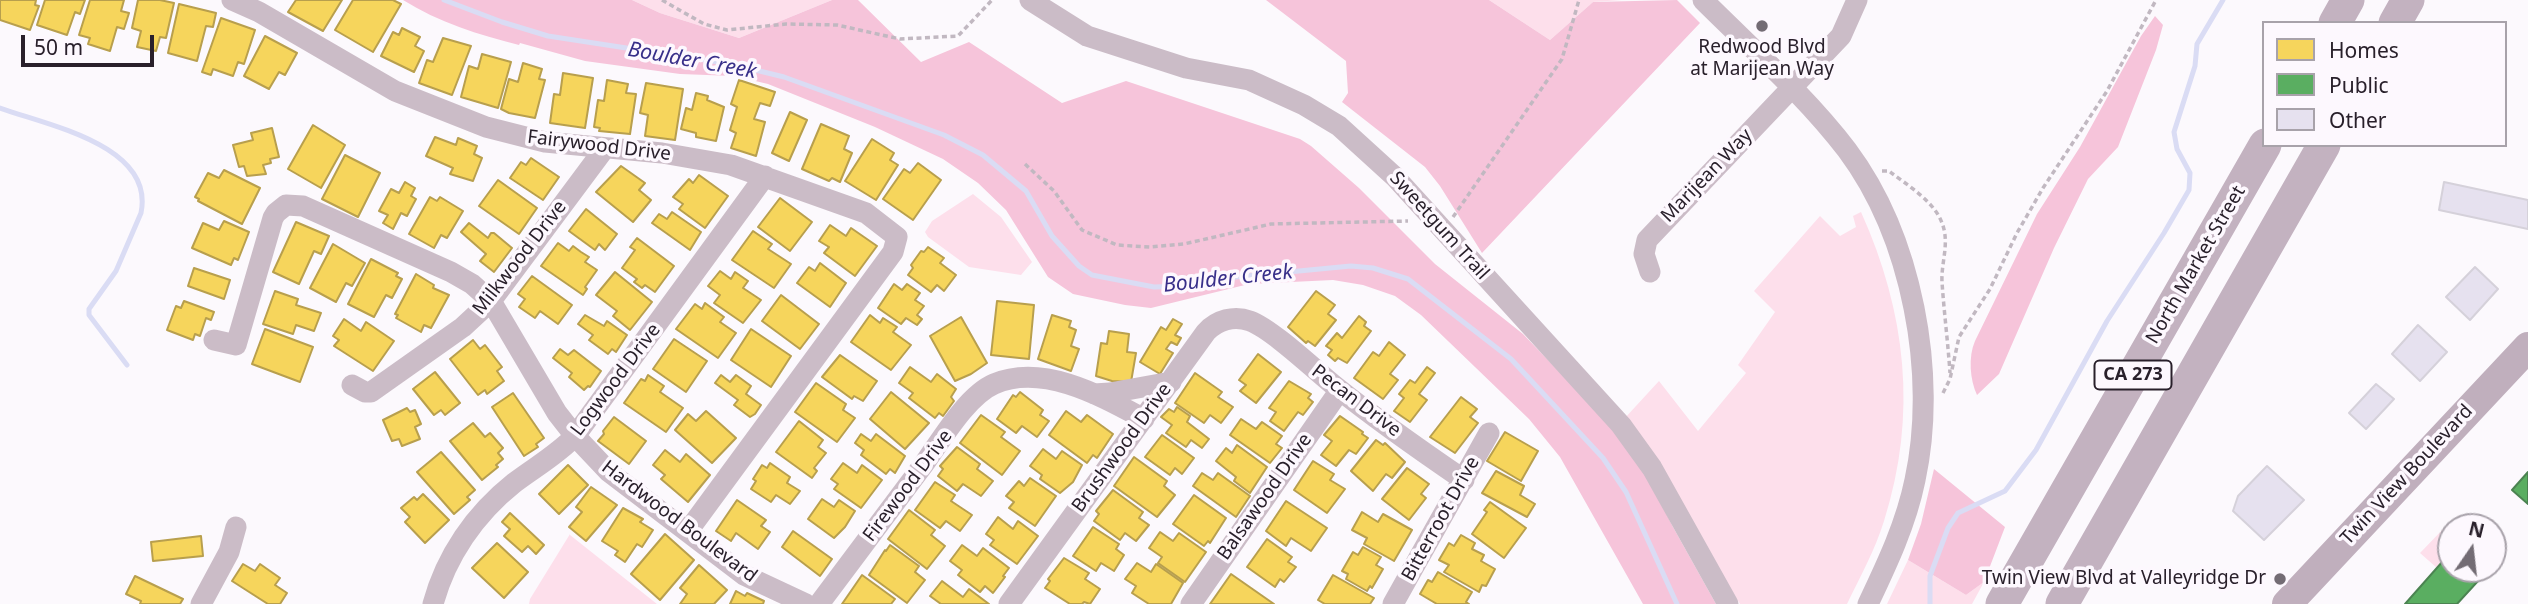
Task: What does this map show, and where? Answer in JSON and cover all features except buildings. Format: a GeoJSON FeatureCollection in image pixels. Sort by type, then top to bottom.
{"type":"FeatureCollection","features":[{"type":"Feature","properties":{"kind":"main road"},"geometry":{"type":"LineString","coordinates":[[2336,21],[2348,0]]}},
{"type":"Feature","properties":{"kind":"main road"},"geometry":{"type":"LineString","coordinates":[[2396,21],[2407,0]]}},
{"type":"Feature","properties":{"kind":"main road","name":"North Market Street"},"geometry":{"type":"LineString","coordinates":[[2002,604],[2263,147]]}},
{"type":"Feature","properties":{"kind":"main road","name":"CA 273"},"geometry":{"type":"LineString","coordinates":[[2062,604],[2323,147]]}},
{"type":"Feature","properties":{"kind":"street","name":"Fairywood Drive"},"geometry":{"type":"LineString","coordinates":[[232,0],[259,12],[395,91],[439,110],[520,137],[579,147],[693,157],[731,165],[866,213],[897,237],[893,252],[688,531]]}},
{"type":"Feature","properties":{"kind":"street","name":"Sweetgum Trail"},"geometry":{"type":"LineString","coordinates":[[1030,0],[1087,36],[1186,68],[1249,80],[1304,105],[1339,126],[1395,177],[1621,425],[1652,468],[1728,604]]}},
{"type":"Feature","properties":{"kind":"street"},"geometry":{"type":"LineString","coordinates":[[1703,0],[1829,128],[1860,170],[1889,227],[1904,268],[1920,341],[1923,396],[1920,446],[1916,478],[1907,512],[1868,604]]}},
{"type":"Feature","properties":{"kind":"street","name":"Marijean Way"},"geometry":{"type":"LineString","coordinates":[[1650,272],[1644,254],[1647,240],[1841,36],[1857,0]]}},
{"type":"Feature","properties":{"kind":"street","name":"Milkwood Drive"},"geometry":{"type":"LineString","coordinates":[[352,385],[365,392],[372,392],[463,327],[491,301],[605,148]]}},
{"type":"Feature","properties":{"kind":"street","name":"Logwood Drive"},"geometry":{"type":"LineString","coordinates":[[433,604],[451,556],[469,528],[512,485],[563,448],[575,436],[765,176]]}},
{"type":"Feature","properties":{"kind":"street","name":"Hardwood Boulevard"},"geometry":{"type":"LineString","coordinates":[[214,340],[236,345],[273,218],[280,208],[293,204],[303,206],[472,284],[491,301],[545,393],[575,436],[609,472],[744,575],[806,604]]}},
{"type":"Feature","properties":{"kind":"street","name":"Brushwood Drive"},"geometry":{"type":"LineString","coordinates":[[1009,604],[1211,326],[1231,319],[1250,321]]}},
{"type":"Feature","properties":{"kind":"street","name":"Pecan Drive"},"geometry":{"type":"LineString","coordinates":[[1250,321],[1464,480]]}},
{"type":"Feature","properties":{"kind":"street","name":"Twin View Boulevard"},"geometry":{"type":"LineString","coordinates":[[2287,604],[2528,346]]}},
{"type":"Feature","properties":{"kind":"street","name":"Firewood Drive"},"geometry":{"type":"LineString","coordinates":[[819,604],[973,400],[986,388],[1007,380],[1047,379],[1094,394]]}},
{"type":"Feature","properties":{"kind":"street"},"geometry":{"type":"LineString","coordinates":[[1094,394],[1171,382]]}},
{"type":"Feature","properties":{"kind":"street","name":"Balsawood Drive"},"geometry":{"type":"LineString","coordinates":[[1191,604],[1340,390]]}},
{"type":"Feature","properties":{"kind":"street"},"geometry":{"type":"LineString","coordinates":[[1094,394],[1144,419]]}},
{"type":"Feature","properties":{"kind":"street","name":"Bitterroot Drive"},"geometry":{"type":"LineString","coordinates":[[1392,604],[1489,433]]}},
{"type":"Feature","properties":{"kind":"street"},"geometry":{"type":"LineString","coordinates":[[201,604],[229,552],[236,527]]}},
{"type":"Feature","properties":{"kind":"path"},"geometry":{"type":"LineString","coordinates":[[662,0],[704,24],[727,30],[786,24],[837,25],[900,39],[958,36],[992,0]]}},
{"type":"Feature","properties":{"kind":"path"},"geometry":{"type":"LineString","coordinates":[[1026,164],[1054,191],[1082,230],[1117,245],[1150,247],[1184,244],[1271,224],[1439,225],[1562,59],[1579,0]]}},
{"type":"Feature","properties":{"kind":"path"},"geometry":{"type":"LineString","coordinates":[[1939,401],[1950,379],[1959,337],[1990,289],[2017,233],[2043,188],[2107,91],[2156,0]]}},
{"type":"Feature","properties":{"kind":"path"},"geometry":{"type":"LineString","coordinates":[[1860,170],[1889,171],[1936,210],[1942,223],[1947,238],[1942,279],[1950,379]]}},
{"type":"Feature","properties":{"kind":"shaded area"},"geometry":{"type":"Polygon","coordinates":[[[403,0],[632,0],[660,13],[739,38],[832,0],[858,0],[921,62],[969,42],[1062,103],[1126,81],[1300,139],[1359,188],[1435,264],[1523,334],[1617,432],[1644,470],[1716,604],[1643,604],[1560,457],[1529,419],[1421,315],[1395,296],[1363,285],[1333,280],[1249,284],[1151,308],[1073,294],[1048,277],[1006,210],[978,183],[943,159],[875,127],[768,84],[734,76],[680,74],[585,61],[474,32],[430,15],[403,0]]]}},
{"type":"Feature","properties":{"kind":"shaded area"},"geometry":{"type":"Polygon","coordinates":[[[632,0],[832,0],[739,38],[660,13],[632,0]]]}},
{"type":"Feature","properties":{"kind":"shaded area"},"geometry":{"type":"Polygon","coordinates":[[[1266,0],[1489,0],[1550,40],[1593,2],[1677,0],[1700,23],[1482,253],[1425,167],[1342,102],[1348,93],[1346,61],[1266,0]]]}},
{"type":"Feature","properties":{"kind":"shaded area"},"geometry":{"type":"Polygon","coordinates":[[[1489,0],[1622,0],[1593,2],[1550,40],[1489,0]]]}},
{"type":"Feature","properties":{"kind":"shaded area"},"geometry":{"type":"Polygon","coordinates":[[[2155,16],[2163,25],[2156,50],[2118,147],[2088,179],[2054,248],[1999,374],[1977,395],[1971,368],[1975,341],[2037,214],[2080,147],[2141,36],[2155,16]]]}},
{"type":"Feature","properties":{"kind":"shaded area"},"geometry":{"type":"Polygon","coordinates":[[[973,194],[1001,217],[1032,262],[1021,275],[969,267],[925,232],[932,221],[973,194]]]}},
{"type":"Feature","properties":{"kind":"shaded area"},"geometry":{"type":"Polygon","coordinates":[[[1861,212],[1888,287],[1902,364],[1904,403],[1901,442],[1895,481],[1884,521],[1847,604],[1740,604],[1624,419],[1659,381],[1698,431],[1746,373],[1738,365],[1775,312],[1754,291],[1820,216],[1840,236],[1856,227],[1853,216],[1861,212]]]}},
{"type":"Feature","properties":{"kind":"shaded area"},"geometry":{"type":"Polygon","coordinates":[[[1934,469],[2005,527],[1984,582],[1966,595],[1908,560],[1921,524],[1934,469]]]}},
{"type":"Feature","properties":{"kind":"shaded area"},"geometry":{"type":"Polygon","coordinates":[[[570,535],[657,604],[529,604],[570,535]]]}},
{"type":"Feature","properties":{"kind":"shaded area"},"geometry":{"type":"Polygon","coordinates":[[[2437,535],[2437,568],[2420,553],[2437,535]]]}},
{"type":"Feature","properties":{"kind":"shaded area"},"geometry":{"type":"Polygon","coordinates":[[[1908,560],[1966,595],[1984,582],[1972,604],[1887,604],[1908,560]]]}},
{"type":"Feature","properties":{"kind":"waterway","name":"Boulder Creek"},"geometry":{"type":"LineString","coordinates":[[444,0],[548,36],[731,64],[784,77],[944,135],[983,155],[1026,191],[1052,236],[1079,266],[1092,275],[1154,287],[1184,286],[1236,277],[1351,266],[1373,268],[1408,279],[1511,359],[1603,458],[1626,492],[1677,604]]}},
{"type":"Feature","properties":{"kind":"waterway"},"geometry":{"type":"LineString","coordinates":[[1930,604],[1930,576],[1948,528],[1958,513],[2005,491],[2036,450],[2107,321],[2189,190],[2190,173],[2177,149],[2174,132],[2195,66],[2197,44],[2223,0]]}},
{"type":"Feature","properties":{"kind":"waterway"},"geometry":{"type":"LineString","coordinates":[[0,108],[93,141],[115,154],[131,170],[141,190],[141,213],[116,271],[89,309],[89,315],[127,365]]}},
{"type":"Feature","properties":{"kind":"place","name":"Redwood Blvd at Marijean Way"},"geometry":{"type":"Point","coordinates":[1762,26]}},
{"type":"Feature","properties":{"kind":"place","name":"Twin View Blvd at Valleyridge Dr"},"geometry":{"type":"Point","coordinates":[2280,579]}}]}
